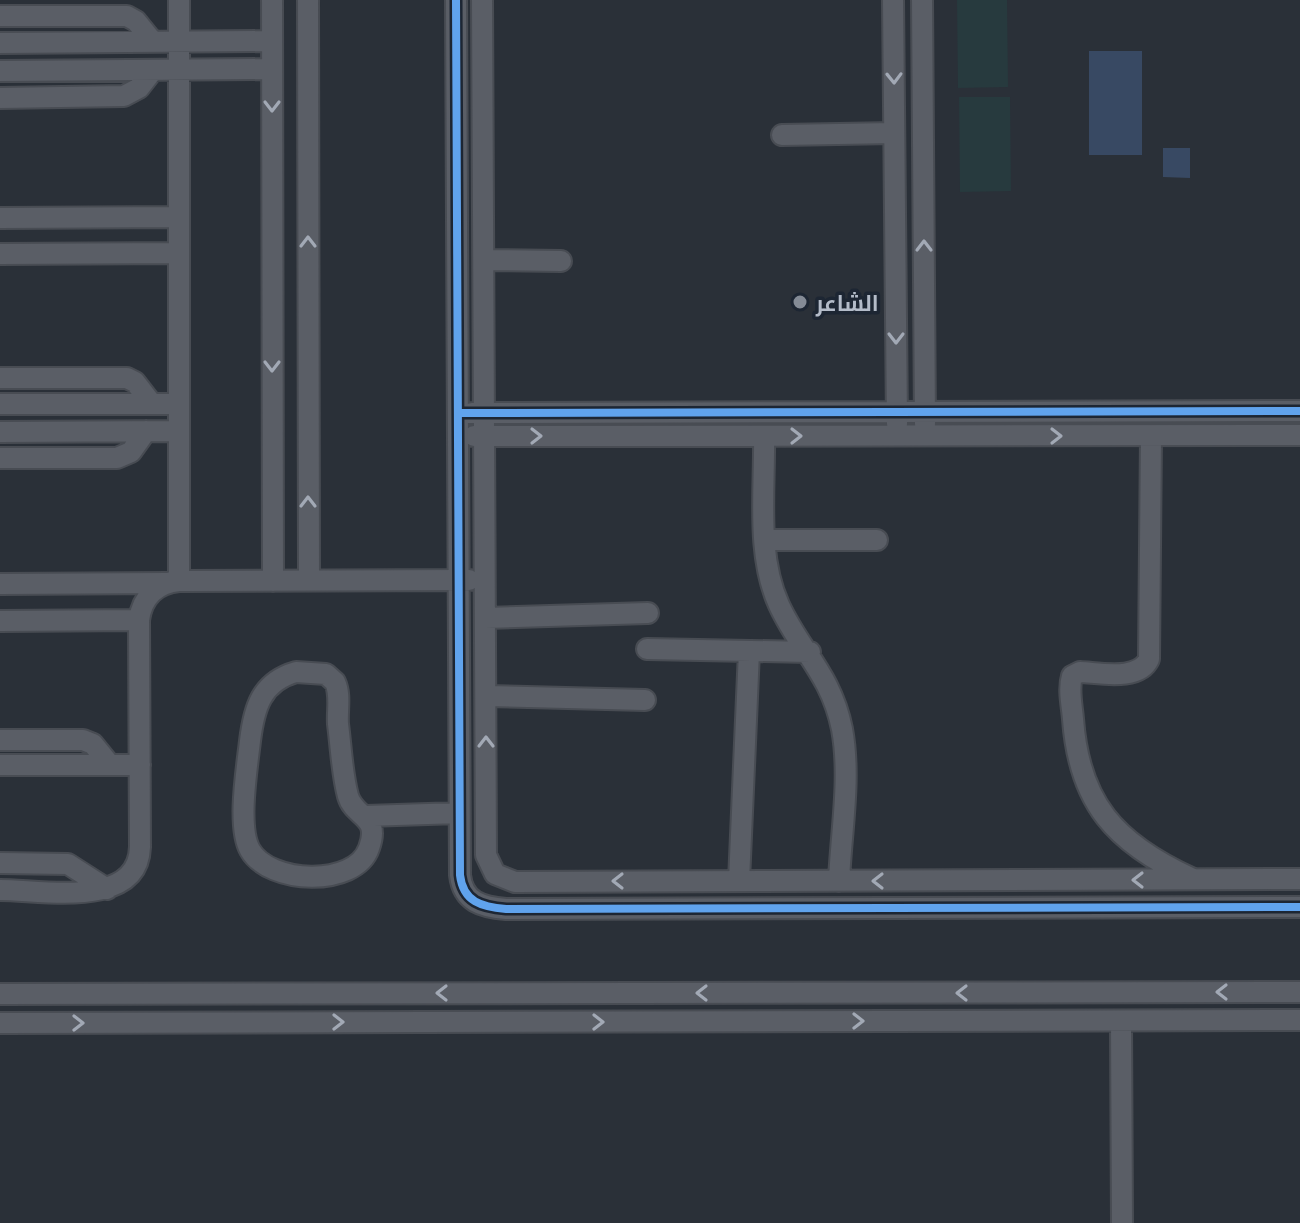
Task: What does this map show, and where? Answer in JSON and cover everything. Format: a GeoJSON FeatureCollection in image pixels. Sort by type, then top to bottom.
{"type":"FeatureCollection","features":[{"type":"Feature","properties":{"kind":"street"},"geometry":{"type":"LineString","coordinates":[[173,582],[179,431],[179,0]]}},
{"type":"Feature","properties":{"kind":"street"},"geometry":{"type":"LineString","coordinates":[[272,0],[273,581]]}},
{"type":"Feature","properties":{"kind":"street"},"geometry":{"type":"LineString","coordinates":[[308,0],[309,580]]}},
{"type":"Feature","properties":{"kind":"street"},"geometry":{"type":"LineString","coordinates":[[456,0],[459,813],[460,875],[468,896],[493,908],[1300,907]]}},
{"type":"Feature","properties":{"kind":"street"},"geometry":{"type":"LineString","coordinates":[[482,0],[486,855],[490,869],[508,881],[1300,879]]}},
{"type":"Feature","properties":{"kind":"street"},"geometry":{"type":"LineString","coordinates":[[893,0],[897,436]]}},
{"type":"Feature","properties":{"kind":"street"},"geometry":{"type":"LineString","coordinates":[[922,0],[925,436]]}},
{"type":"Feature","properties":{"kind":"street"},"geometry":{"type":"LineString","coordinates":[[0,16],[127,16],[153,42]]}},
{"type":"Feature","properties":{"kind":"street"},"geometry":{"type":"LineString","coordinates":[[0,43],[272,41]]}},
{"type":"Feature","properties":{"kind":"street"},"geometry":{"type":"LineString","coordinates":[[0,71],[272,69]]}},
{"type":"Feature","properties":{"kind":"street"},"geometry":{"type":"LineString","coordinates":[[0,98],[124,96],[135,92],[153,70]]}},
{"type":"Feature","properties":{"kind":"street"},"geometry":{"type":"LineString","coordinates":[[782,135],[894,133]]}},
{"type":"Feature","properties":{"kind":"street"},"geometry":{"type":"LineString","coordinates":[[144,217],[144,253]]}},
{"type":"Feature","properties":{"kind":"street"},"geometry":{"type":"LineString","coordinates":[[0,218],[179,217]]}},
{"type":"Feature","properties":{"kind":"street"},"geometry":{"type":"LineString","coordinates":[[0,254],[179,253]]}},
{"type":"Feature","properties":{"kind":"street"},"geometry":{"type":"LineString","coordinates":[[484,260],[561,261]]}},
{"type":"Feature","properties":{"kind":"street"},"geometry":{"type":"LineString","coordinates":[[0,378],[127,378],[135,382],[152,404]]}},
{"type":"Feature","properties":{"kind":"street"},"geometry":{"type":"LineString","coordinates":[[0,404],[179,404]]}},
{"type":"Feature","properties":{"kind":"street"},"geometry":{"type":"LineString","coordinates":[[458,413],[1300,411]]}},
{"type":"Feature","properties":{"kind":"street"},"geometry":{"type":"LineString","coordinates":[[0,458],[117,458],[131,452],[146,431]]}},
{"type":"Feature","properties":{"kind":"street"},"geometry":{"type":"LineString","coordinates":[[0,432],[179,431]]}},
{"type":"Feature","properties":{"kind":"street"},"geometry":{"type":"LineString","coordinates":[[458,436],[1300,435]]}},
{"type":"Feature","properties":{"kind":"street"},"geometry":{"type":"LineString","coordinates":[[764,436],[769,573],[779,605],[830,689],[844,744],[839,881]]}},
{"type":"Feature","properties":{"kind":"street"},"geometry":{"type":"LineString","coordinates":[[1151,436],[1149,659],[1145,668],[1135,673],[1080,672],[1072,676],[1075,746],[1088,794],[1113,824],[1160,862],[1195,880]]}},
{"type":"Feature","properties":{"kind":"street"},"geometry":{"type":"LineString","coordinates":[[766,540],[877,540]]}},
{"type":"Feature","properties":{"kind":"street"},"geometry":{"type":"LineString","coordinates":[[0,584],[485,580]]}},
{"type":"Feature","properties":{"kind":"street"},"geometry":{"type":"LineString","coordinates":[[0,890],[107,889],[127,880],[139,861],[139,620],[147,597],[173,582]]}},
{"type":"Feature","properties":{"kind":"street"},"geometry":{"type":"LineString","coordinates":[[95,583],[95,620]]}},
{"type":"Feature","properties":{"kind":"street"},"geometry":{"type":"LineString","coordinates":[[486,618],[648,613]]}},
{"type":"Feature","properties":{"kind":"street"},"geometry":{"type":"LineString","coordinates":[[0,621],[139,620]]}},
{"type":"Feature","properties":{"kind":"street"},"geometry":{"type":"LineString","coordinates":[[647,649],[810,652]]}},
{"type":"Feature","properties":{"kind":"street"},"geometry":{"type":"LineString","coordinates":[[739,881],[749,651]]}},
{"type":"Feature","properties":{"kind":"street"},"geometry":{"type":"LineString","coordinates":[[366,816],[372,829],[367,853],[357,865],[343,873],[316,875],[271,869],[251,852],[245,823],[252,726],[257,703],[278,679],[306,671],[326,674],[335,682],[348,798],[366,816],[459,813]]}},
{"type":"Feature","properties":{"kind":"street"},"geometry":{"type":"LineString","coordinates":[[486,696],[645,700]]}},
{"type":"Feature","properties":{"kind":"street"},"geometry":{"type":"LineString","coordinates":[[0,740],[83,740],[93,744],[110,765]]}},
{"type":"Feature","properties":{"kind":"street"},"geometry":{"type":"LineString","coordinates":[[0,765],[140,765]]}},
{"type":"Feature","properties":{"kind":"street"},"geometry":{"type":"LineString","coordinates":[[0,863],[68,864],[107,889]]}},
{"type":"Feature","properties":{"kind":"street"},"geometry":{"type":"LineString","coordinates":[[460,875],[476,878],[490,869]]}},
{"type":"Feature","properties":{"kind":"street"},"geometry":{"type":"LineString","coordinates":[[493,908],[494,891],[508,881]]}},
{"type":"Feature","properties":{"kind":"street"},"geometry":{"type":"LineString","coordinates":[[0,994],[1300,992]]}},
{"type":"Feature","properties":{"kind":"street"},"geometry":{"type":"LineString","coordinates":[[0,1023],[1300,1020]]}},
{"type":"Feature","properties":{"kind":"street"},"geometry":{"type":"LineString","coordinates":[[1121,1021],[1122,1223]]}},
{"type":"Feature","properties":{"kind":"green space"},"geometry":{"type":"Polygon","coordinates":[[[957,0],[1007,0],[1008,87],[958,88],[957,0]]]}},
{"type":"Feature","properties":{"kind":"green space"},"geometry":{"type":"Polygon","coordinates":[[[959,97],[1010,97],[1011,191],[960,192],[959,97]]]}},
{"type":"Feature","properties":{"kind":"water"},"geometry":{"type":"Polygon","coordinates":[[[1089,51],[1142,51],[1142,155],[1089,155],[1089,51]]]}},
{"type":"Feature","properties":{"kind":"water"},"geometry":{"type":"Polygon","coordinates":[[[1163,148],[1190,148],[1190,178],[1163,177],[1163,148]]]}},
{"type":"Feature","properties":{"kind":"cycle path"},"geometry":{"type":"LineString","coordinates":[[456,0],[460,875],[470,897],[489,907],[506,909],[1300,907]]}},
{"type":"Feature","properties":{"kind":"cycle path"},"geometry":{"type":"LineString","coordinates":[[458,413],[1300,411]]}},
{"type":"Feature","properties":{"kind":"place","name":"الشاعر"},"geometry":{"type":"Point","coordinates":[800,302]}}]}
